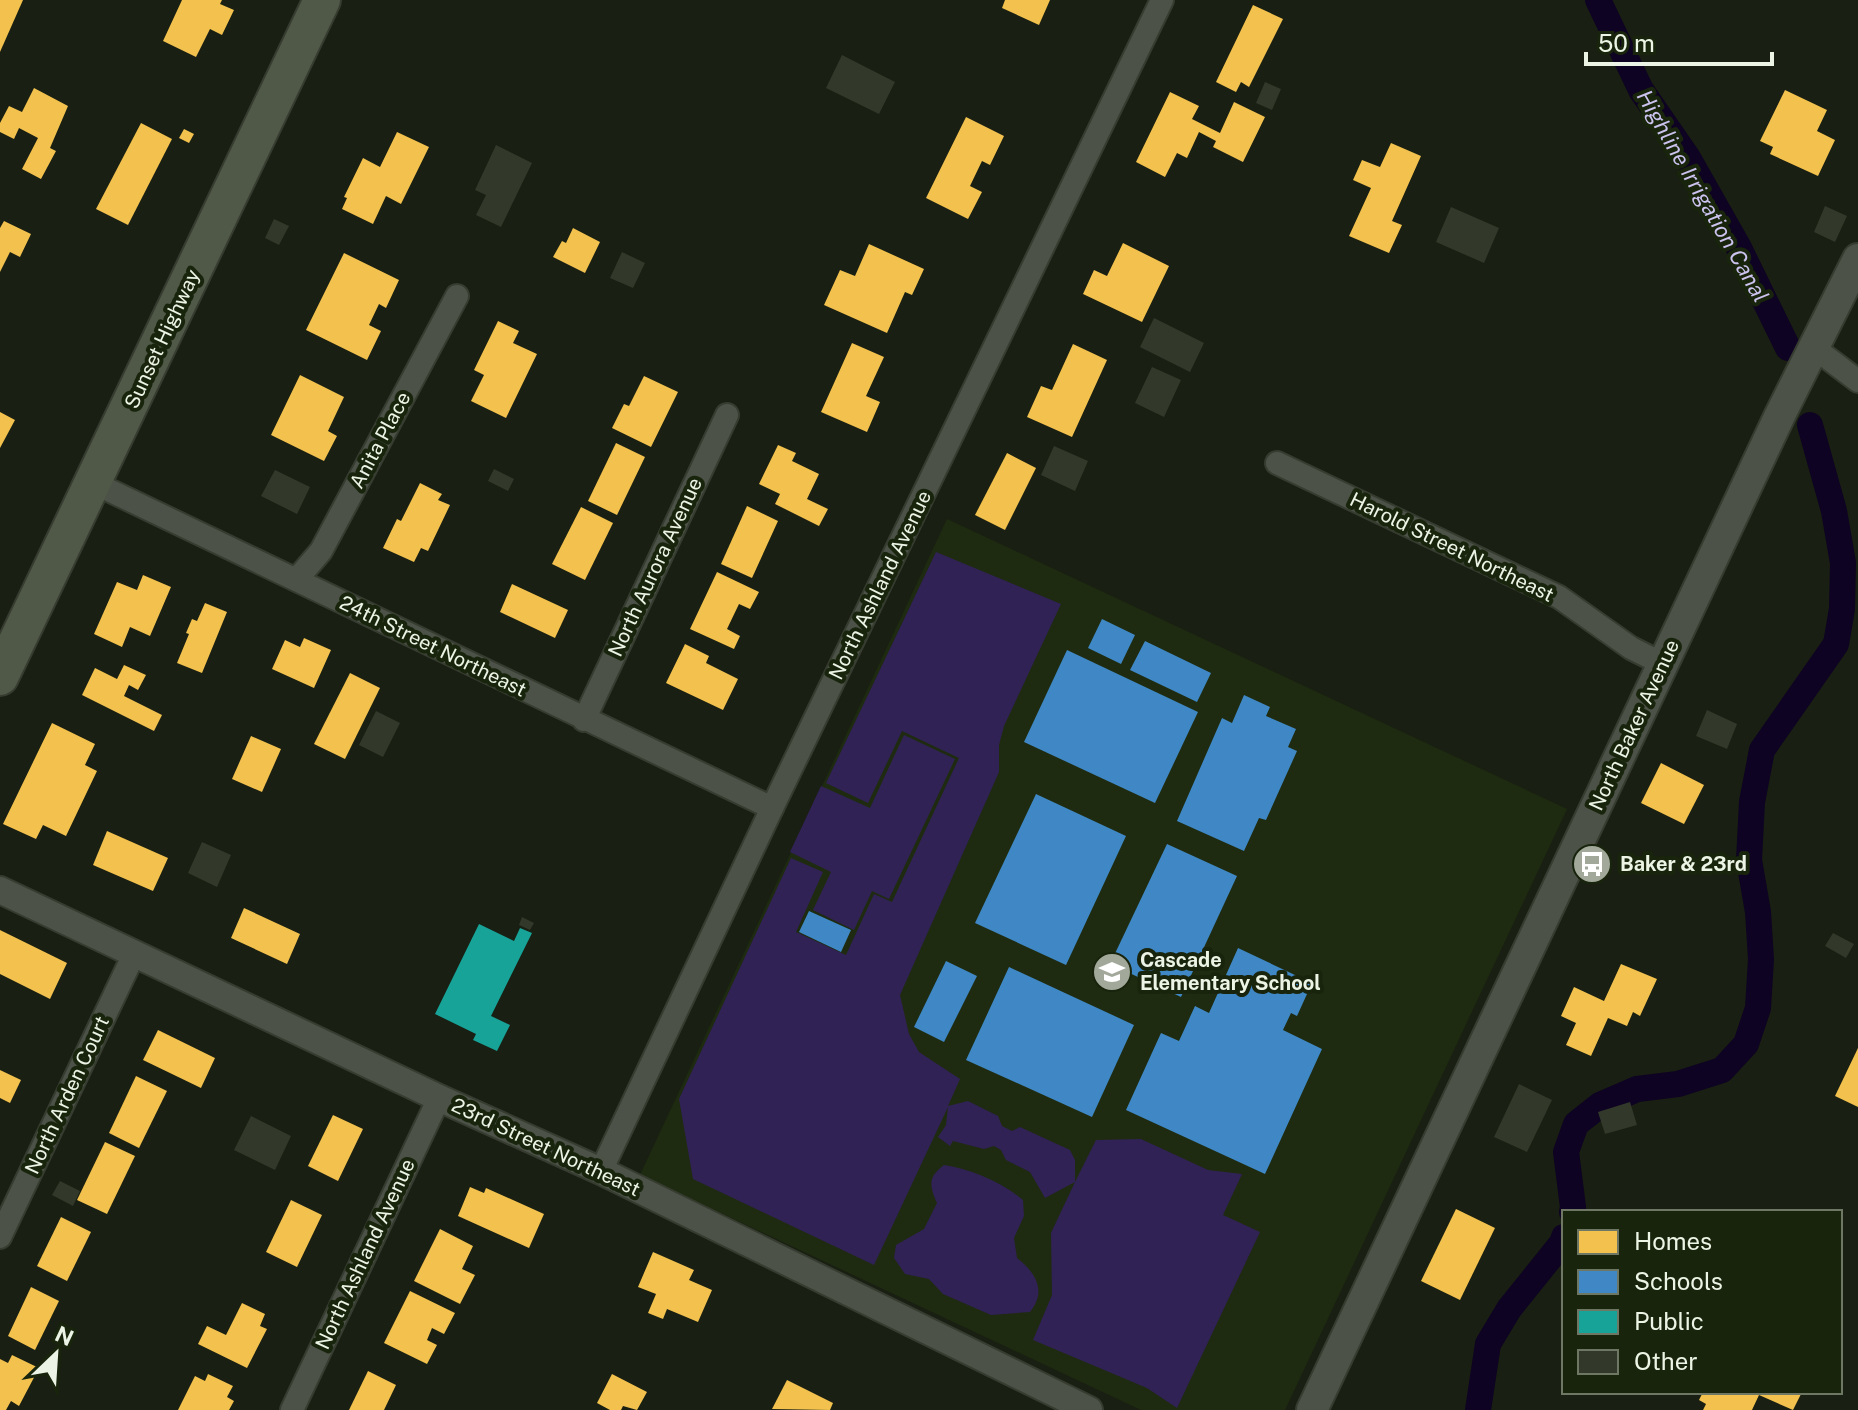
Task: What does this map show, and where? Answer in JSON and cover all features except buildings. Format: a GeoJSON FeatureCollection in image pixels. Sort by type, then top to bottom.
{"type":"FeatureCollection","features":[{"type":"Feature","properties":{"kind":"highway","name":"Sunset Highway"},"geometry":{"type":"LineString","coordinates":[[0,677],[322,0]]}},
{"type":"Feature","properties":{"kind":"main road","name":"North Baker Avenue"},"geometry":{"type":"LineString","coordinates":[[1312,1410],[1813,347],[1858,259]]}},
{"type":"Feature","properties":{"kind":"street","name":"North Ashland Avenue"},"geometry":{"type":"LineString","coordinates":[[601,1171],[772,808],[1162,0]]}},
{"type":"Feature","properties":{"kind":"street","name":"Anita Place"},"geometry":{"type":"LineString","coordinates":[[297,579],[321,551],[457,296]]}},
{"type":"Feature","properties":{"kind":"street"},"geometry":{"type":"LineString","coordinates":[[1813,347],[1858,381]]}},
{"type":"Feature","properties":{"kind":"street","name":"North Aurora Avenue"},"geometry":{"type":"LineString","coordinates":[[584,720],[727,415]]}},
{"type":"Feature","properties":{"kind":"street","name":"Harold Street Northeast"},"geometry":{"type":"LineString","coordinates":[[1277,463],[1559,597],[1631,648],[1663,664]]}},
{"type":"Feature","properties":{"kind":"street","name":"24th Street Northeast"},"geometry":{"type":"LineString","coordinates":[[94,483],[772,808]]}},
{"type":"Feature","properties":{"kind":"street","name":"23rd Street Northeast"},"geometry":{"type":"LineString","coordinates":[[0,890],[439,1098],[601,1171],[1089,1410]]}},
{"type":"Feature","properties":{"kind":"street","name":"North Arden Court"},"geometry":{"type":"LineString","coordinates":[[0,1237],[134,954]]}},
{"type":"Feature","properties":{"kind":"street","name":"North Ashland Avenue"},"geometry":{"type":"LineString","coordinates":[[292,1410],[439,1098]]}},
{"type":"Feature","properties":{"kind":"shaded area","name":"Cascade Elementary School"},"geometry":{"type":"Polygon","coordinates":[[[947,519],[1567,809],[1285,1410],[1141,1410],[640,1175],[947,519]]]}},
{"type":"Feature","properties":{"kind":"shaded area"},"geometry":{"type":"Polygon","coordinates":[[[936,552],[1061,604],[1004,726],[999,745],[999,772],[900,995],[909,1034],[919,1052],[960,1079],[948,1106],[968,1101],[998,1116],[1002,1126],[1012,1131],[1020,1127],[1070,1150],[1075,1160],[1075,1182],[1045,1198],[1030,1172],[1006,1160],[1001,1150],[994,1146],[984,1149],[953,1141],[950,1146],[938,1137],[946,1125],[948,1107],[874,1265],[693,1179],[679,1099],[791,858],[823,872],[796,932],[846,955],[874,894],[892,902],[959,758],[902,731],[868,803],[826,783],[936,552]]]}},
{"type":"Feature","properties":{"kind":"shaded area"},"geometry":{"type":"Polygon","coordinates":[[[904,735],[955,759],[889,899],[872,891],[854,930],[813,910],[831,872],[790,852],[821,786],[870,808],[904,735]]]}},
{"type":"Feature","properties":{"kind":"shaded area"},"geometry":{"type":"Polygon","coordinates":[[[1141,1139],[1208,1170],[1242,1174],[1223,1215],[1260,1232],[1177,1408],[1147,1388],[1033,1340],[1052,1295],[1051,1233],[1096,1140],[1141,1139]]]}},
{"type":"Feature","properties":{"kind":"shaded area"},"geometry":{"type":"Polygon","coordinates":[[[944,1165],[986,1177],[1023,1200],[1024,1216],[1014,1238],[1017,1258],[1037,1283],[1038,1297],[1030,1312],[991,1315],[943,1294],[929,1279],[905,1274],[894,1258],[896,1245],[924,1229],[937,1203],[931,1186],[933,1178],[944,1165]]]}},
{"type":"Feature","properties":{"kind":"waterway","name":"Highline Irrigation Canal"},"geometry":{"type":"LineString","coordinates":[[1598,0],[1641,90],[1688,158],[1739,248],[1788,348]]}},
{"type":"Feature","properties":{"kind":"waterway","name":"Highline Irrigation Canal"},"geometry":{"type":"LineString","coordinates":[[1572,1210],[1566,1152],[1576,1124],[1600,1105],[1637,1089],[1678,1084],[1722,1070],[1746,1044],[1758,1008],[1761,959],[1758,912],[1749,860],[1752,802],[1762,750],[1836,644],[1842,609],[1843,563],[1834,511],[1810,425]]}},
{"type":"Feature","properties":{"kind":"waterway","name":"Highline Irrigation Canal"},"geometry":{"type":"LineString","coordinates":[[1478,1410],[1488,1344],[1509,1309],[1562,1243]]}},
{"type":"Feature","properties":{"kind":"place","name":"Baker & 23rd"},"geometry":{"type":"Point","coordinates":[1592,864]}},
{"type":"Feature","properties":{"kind":"place","name":"Cascade Elementary School"},"geometry":{"type":"Point","coordinates":[1112,972]}}]}
